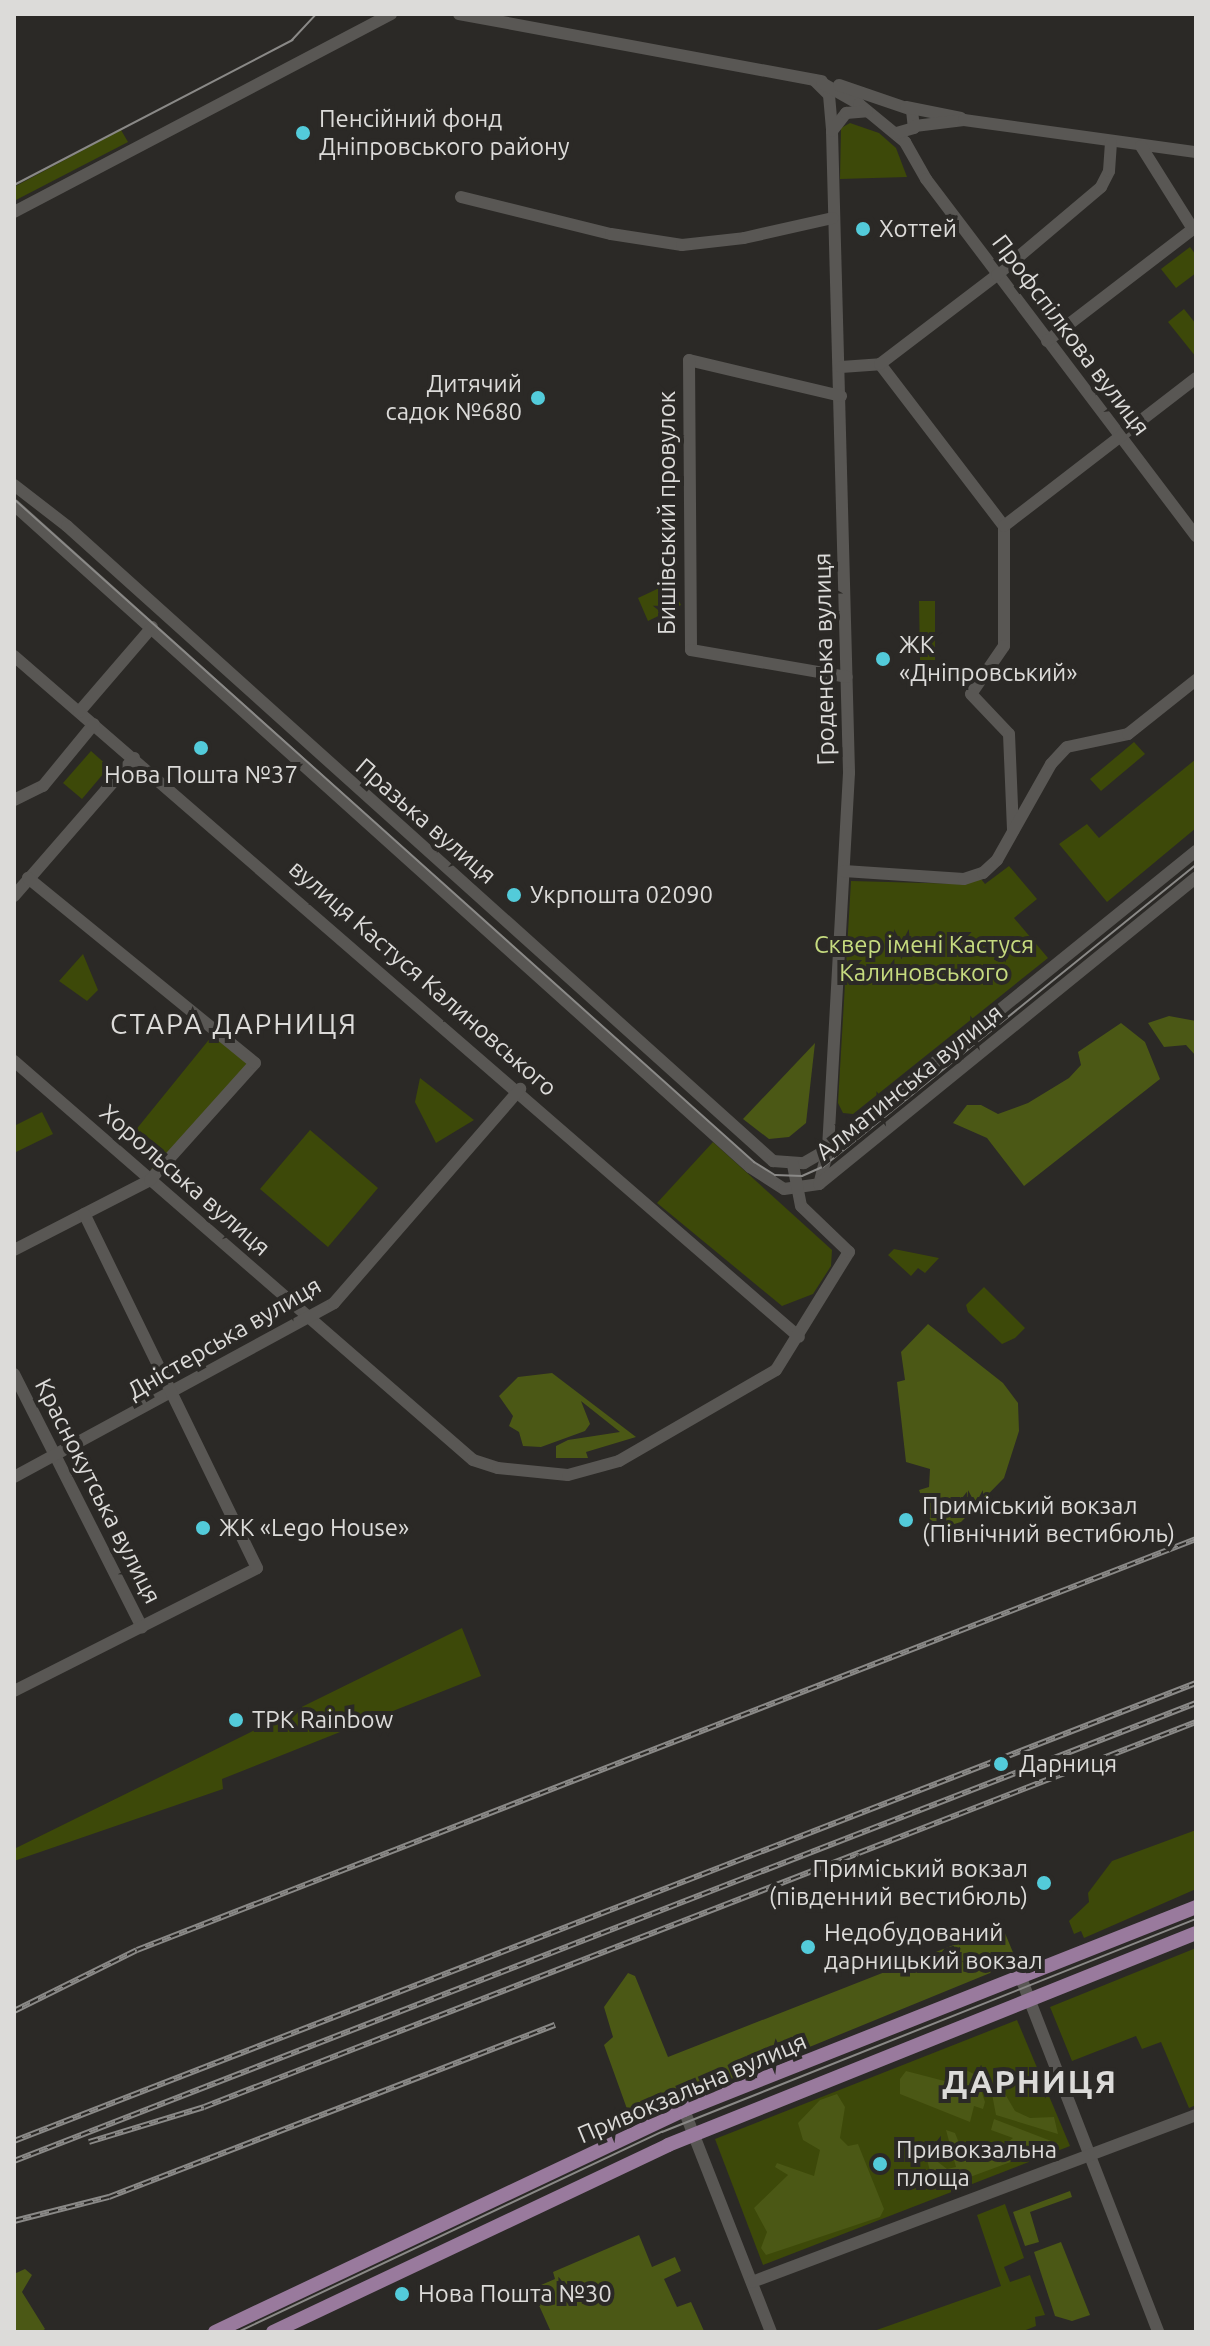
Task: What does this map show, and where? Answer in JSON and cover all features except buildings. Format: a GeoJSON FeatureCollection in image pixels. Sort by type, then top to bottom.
{"type":"FeatureCollection","features":[{"type":"Feature","properties":{"kind":"main road","name":"Привокзальна вулиця"},"geometry":{"type":"LineString","coordinates":[[215,2332],[684,2110],[1196,1907]]}},
{"type":"Feature","properties":{"kind":"main road","name":"Привокзальна вулиця"},"geometry":{"type":"LineString","coordinates":[[273,2332],[694,2134],[1196,1933]]}},
{"type":"Feature","properties":{"kind":"street"},"geometry":{"type":"LineString","coordinates":[[14,212],[391,14]]}},
{"type":"Feature","properties":{"kind":"street"},"geometry":{"type":"LineString","coordinates":[[459,14],[814,80],[905,106],[937,110],[964,120],[1111,143],[1196,152]]}},
{"type":"Feature","properties":{"kind":"street","name":"Профспілкова вулиця"},"geometry":{"type":"LineString","coordinates":[[814,80],[869,111],[893,132],[997,275],[1196,536]]}},
{"type":"Feature","properties":{"kind":"street","name":"Гроденська вулиця"},"geometry":{"type":"LineString","coordinates":[[814,80],[829,95],[832,131],[841,367],[847,677],[844,871],[828,1149],[819,1184]]}},
{"type":"Feature","properties":{"kind":"street"},"geometry":{"type":"LineString","coordinates":[[905,106],[915,114],[915,159]]}},
{"type":"Feature","properties":{"kind":"street"},"geometry":{"type":"LineString","coordinates":[[905,106],[889,115],[893,132],[964,120]]}},
{"type":"Feature","properties":{"kind":"street"},"geometry":{"type":"LineString","coordinates":[[832,131],[846,113],[869,111]]}},
{"type":"Feature","properties":{"kind":"street"},"geometry":{"type":"LineString","coordinates":[[841,367],[880,364],[997,275],[1101,187],[1109,171],[1111,143]]}},
{"type":"Feature","properties":{"kind":"street"},"geometry":{"type":"LineString","coordinates":[[1047,341],[1193,229],[1141,146]]}},
{"type":"Feature","properties":{"kind":"street"},"geometry":{"type":"LineString","coordinates":[[461,197],[611,234],[682,245],[744,238],[833,218]]}},
{"type":"Feature","properties":{"kind":"street","name":"Бишівський провулок"},"geometry":{"type":"LineString","coordinates":[[841,396],[689,360],[691,650],[847,677]]}},
{"type":"Feature","properties":{"kind":"street"},"geometry":{"type":"LineString","coordinates":[[880,364],[1004,526],[1004,646],[971,694],[1009,734],[1013,831]]}},
{"type":"Feature","properties":{"kind":"street"},"geometry":{"type":"LineString","coordinates":[[1004,526],[1196,378]]}},
{"type":"Feature","properties":{"kind":"street","name":"Празька вулиця"},"geometry":{"type":"LineString","coordinates":[[14,485],[67,526],[747,1143],[773,1161],[793,1165]]}},
{"type":"Feature","properties":{"kind":"street","name":"Празька вулиця"},"geometry":{"type":"LineString","coordinates":[[14,505],[750,1167],[776,1186],[795,1189]]}},
{"type":"Feature","properties":{"kind":"street"},"geometry":{"type":"LineString","coordinates":[[79,712],[152,627]]}},
{"type":"Feature","properties":{"kind":"street","name":"вулиця Кастуся Калиновського"},"geometry":{"type":"LineString","coordinates":[[14,656],[520,1089],[799,1337]]}},
{"type":"Feature","properties":{"kind":"street"},"geometry":{"type":"LineString","coordinates":[[844,871],[964,879],[983,873],[997,860],[1067,747],[1128,734],[1196,680]]}},
{"type":"Feature","properties":{"kind":"street"},"geometry":{"type":"LineString","coordinates":[[14,800],[43,786],[94,724]]}},
{"type":"Feature","properties":{"kind":"street"},"geometry":{"type":"LineString","coordinates":[[14,896],[134,758]]}},
{"type":"Feature","properties":{"kind":"street","name":"Алматинська вулиця"},"geometry":{"type":"LineString","coordinates":[[793,1165],[828,1149],[1196,851]]}},
{"type":"Feature","properties":{"kind":"street"},"geometry":{"type":"LineString","coordinates":[[14,1250],[150,1180],[255,1063],[28,878]]}},
{"type":"Feature","properties":{"kind":"street","name":"Алматинська вулиця"},"geometry":{"type":"LineString","coordinates":[[795,1189],[819,1184],[1196,878]]}},
{"type":"Feature","properties":{"kind":"street","name":"Хорольська вулиця"},"geometry":{"type":"LineString","coordinates":[[14,1061],[473,1460],[568,1475],[619,1461],[767,1377],[799,1337]]}},
{"type":"Feature","properties":{"kind":"street","name":"Дністерська вулиця"},"geometry":{"type":"LineString","coordinates":[[14,1477],[312,1317],[344,1292],[520,1089]]}},
{"type":"Feature","properties":{"kind":"street"},"geometry":{"type":"LineString","coordinates":[[793,1165],[795,1189],[801,1206],[849,1252],[799,1337]]}},
{"type":"Feature","properties":{"kind":"street"},"geometry":{"type":"LineString","coordinates":[[14,1691],[257,1568],[84,1214]]}},
{"type":"Feature","properties":{"kind":"street","name":"Краснокутська вулиця"},"geometry":{"type":"LineString","coordinates":[[14,1374],[142,1627]]}},
{"type":"Feature","properties":{"kind":"street"},"geometry":{"type":"LineString","coordinates":[[1021,1978],[1158,2332]]}},
{"type":"Feature","properties":{"kind":"street"},"geometry":{"type":"LineString","coordinates":[[684,2110],[771,2332]]}},
{"type":"Feature","properties":{"kind":"street"},"geometry":{"type":"LineString","coordinates":[[752,2282],[1196,2115]]}},
{"type":"Feature","properties":{"kind":"green space"},"geometry":{"type":"Polygon","coordinates":[[[850,123],[879,133],[896,148],[907,177],[840,179],[841,128],[850,123]]]}},
{"type":"Feature","properties":{"kind":"green space"},"geometry":{"type":"Polygon","coordinates":[[[121,130],[128,142],[14,201],[14,187],[121,130]]]}},
{"type":"Feature","properties":{"kind":"green space"},"geometry":{"type":"Polygon","coordinates":[[[1190,247],[1196,255],[1196,273],[1176,288],[1161,269],[1190,247]]]}},
{"type":"Feature","properties":{"kind":"green space"},"geometry":{"type":"Polygon","coordinates":[[[1184,309],[1196,324],[1196,357],[1168,322],[1184,309]]]}},
{"type":"Feature","properties":{"kind":"green space"},"geometry":{"type":"Polygon","coordinates":[[[670,583],[681,605],[648,621],[638,598],[670,583]]]}},
{"type":"Feature","properties":{"kind":"green space"},"geometry":{"type":"Polygon","coordinates":[[[919,601],[935,601],[935,660],[920,660],[919,601]]]}},
{"type":"Feature","properties":{"kind":"green space"},"geometry":{"type":"Polygon","coordinates":[[[1134,742],[1145,754],[1101,791],[1090,779],[1134,742]]]}},
{"type":"Feature","properties":{"kind":"green space"},"geometry":{"type":"Polygon","coordinates":[[[91,751],[109,767],[82,799],[63,783],[91,751]]]}},
{"type":"Feature","properties":{"kind":"green space"},"geometry":{"type":"Polygon","coordinates":[[[1196,759],[1196,828],[1107,902],[1059,844],[1087,824],[1099,838],[1196,759]]]}},
{"type":"Feature","properties":{"kind":"green space","name":"Сквер імені Кастуся Калиновського"},"geometry":{"type":"Polygon","coordinates":[[[1009,866],[1037,899],[1014,918],[1048,958],[853,1114],[843,1113],[838,1103],[851,881],[962,884],[981,879],[985,884],[1009,866]]]}},
{"type":"Feature","properties":{"kind":"green space"},"geometry":{"type":"Polygon","coordinates":[[[83,954],[98,990],[87,1001],[59,981],[83,954]]]}},
{"type":"Feature","properties":{"kind":"green space"},"geometry":{"type":"Polygon","coordinates":[[[1169,1016],[1196,1021],[1196,1056],[1186,1045],[1164,1047],[1148,1023],[1169,1016]]]}},
{"type":"Feature","properties":{"kind":"green space"},"geometry":{"type":"Polygon","coordinates":[[[1121,1023],[1145,1042],[1160,1079],[1024,1186],[987,1138],[953,1123],[967,1105],[981,1105],[998,1114],[1028,1103],[1069,1078],[1081,1065],[1078,1052],[1121,1023]]]}},
{"type":"Feature","properties":{"kind":"green space"},"geometry":{"type":"Polygon","coordinates":[[[216,1031],[250,1062],[154,1171],[151,1169],[164,1150],[140,1131],[126,1142],[216,1031]]]}},
{"type":"Feature","properties":{"kind":"green space"},"geometry":{"type":"Polygon","coordinates":[[[815,1043],[806,1123],[789,1137],[769,1139],[743,1119],[815,1043]]]}},
{"type":"Feature","properties":{"kind":"green space"},"geometry":{"type":"Polygon","coordinates":[[[420,1078],[474,1120],[436,1143],[415,1102],[420,1078]]]}},
{"type":"Feature","properties":{"kind":"green space"},"geometry":{"type":"Polygon","coordinates":[[[42,1112],[53,1134],[14,1153],[14,1126],[42,1112]]]}},
{"type":"Feature","properties":{"kind":"green space"},"geometry":{"type":"Polygon","coordinates":[[[310,1130],[378,1188],[328,1247],[260,1189],[310,1130]]]}},
{"type":"Feature","properties":{"kind":"green space"},"geometry":{"type":"Polygon","coordinates":[[[713,1142],[832,1250],[831,1266],[813,1294],[782,1306],[657,1203],[713,1142]]]}},
{"type":"Feature","properties":{"kind":"green space"},"geometry":{"type":"Polygon","coordinates":[[[894,1249],[939,1258],[925,1273],[918,1268],[911,1276],[888,1255],[894,1249]]]}},
{"type":"Feature","properties":{"kind":"green space"},"geometry":{"type":"Polygon","coordinates":[[[984,1287],[1025,1328],[1015,1338],[1002,1344],[968,1312],[966,1305],[984,1287]]]}},
{"type":"Feature","properties":{"kind":"green space"},"geometry":{"type":"Polygon","coordinates":[[[928,1324],[1003,1383],[1018,1403],[1019,1431],[1004,1478],[961,1522],[934,1530],[919,1490],[929,1487],[930,1469],[906,1462],[897,1382],[905,1380],[901,1352],[928,1324]]]}},
{"type":"Feature","properties":{"kind":"green space"},"geometry":{"type":"Polygon","coordinates":[[[552,1373],[636,1437],[586,1452],[588,1458],[556,1458],[556,1446],[568,1440],[620,1432],[581,1401],[590,1424],[585,1431],[541,1447],[523,1446],[519,1432],[509,1426],[513,1416],[499,1396],[518,1377],[552,1373]]]}},
{"type":"Feature","properties":{"kind":"green space"},"geometry":{"type":"Polygon","coordinates":[[[462,1628],[481,1676],[222,1779],[223,1789],[14,1861],[14,1849],[462,1628]]]}},
{"type":"Feature","properties":{"kind":"green space"},"geometry":{"type":"Polygon","coordinates":[[[1196,1830],[1196,1889],[1084,1938],[1081,1931],[1074,1934],[1069,1921],[1089,1902],[1088,1893],[1112,1861],[1196,1830]]]}},
{"type":"Feature","properties":{"kind":"green space"},"geometry":{"type":"Polygon","coordinates":[[[1002,1926],[1017,1962],[631,2120],[604,2045],[613,2037],[604,2007],[628,1973],[635,1976],[668,2057],[1002,1926]]]}},
{"type":"Feature","properties":{"kind":"green space"},"geometry":{"type":"Polygon","coordinates":[[[1196,1948],[1196,2105],[1189,2108],[1161,2042],[1142,2049],[1136,2036],[1072,2061],[1050,2007],[1196,1948]]]}},
{"type":"Feature","properties":{"kind":"green space"},"geometry":{"type":"Polygon","coordinates":[[[1017,2020],[1070,2146],[763,2265],[715,2139],[1017,2020]]]}},
{"type":"Feature","properties":{"kind":"green space"},"geometry":{"type":"Polygon","coordinates":[[[962,2068],[976,2075],[985,2102],[983,2109],[974,2106],[970,2122],[900,2094],[900,2079],[906,2071],[956,2084],[962,2068]]]}},
{"type":"Feature","properties":{"kind":"green space"},"geometry":{"type":"Polygon","coordinates":[[[997,2080],[1015,2111],[1030,2118],[1054,2117],[1058,2134],[996,2115],[991,2089],[997,2080]]]}},
{"type":"Feature","properties":{"kind":"green space"},"geometry":{"type":"Polygon","coordinates":[[[837,2094],[845,2107],[840,2138],[848,2146],[858,2144],[884,2209],[880,2217],[766,2255],[761,2248],[767,2232],[754,2208],[788,2175],[775,2167],[777,2163],[814,2176],[820,2150],[803,2140],[798,2123],[820,2100],[837,2094]]]}},
{"type":"Feature","properties":{"kind":"green space"},"geometry":{"type":"Polygon","coordinates":[[[994,2119],[1059,2144],[935,2190],[925,2152],[947,2169],[956,2167],[946,2130],[955,2133],[963,2153],[972,2158],[991,2155],[1013,2138],[991,2130],[994,2119]]]}},
{"type":"Feature","properties":{"kind":"green space"},"geometry":{"type":"Polygon","coordinates":[[[1070,2191],[1072,2197],[1030,2212],[1039,2242],[1025,2246],[1013,2212],[1070,2191]]]}},
{"type":"Feature","properties":{"kind":"green space"},"geometry":{"type":"Polygon","coordinates":[[[1005,2204],[1024,2258],[1004,2267],[1010,2282],[1030,2275],[1045,2315],[1035,2317],[1036,2326],[1021,2332],[871,2332],[1001,2286],[977,2215],[1005,2204]]]}},
{"type":"Feature","properties":{"kind":"green space"},"geometry":{"type":"Polygon","coordinates":[[[639,2235],[652,2267],[675,2257],[681,2271],[664,2279],[677,2307],[691,2302],[704,2331],[551,2332],[537,2301],[543,2298],[541,2285],[555,2279],[553,2272],[639,2235]]]}},
{"type":"Feature","properties":{"kind":"green space"},"geometry":{"type":"Polygon","coordinates":[[[1061,2242],[1090,2315],[1072,2321],[1055,2316],[1034,2252],[1061,2242]]]}},
{"type":"Feature","properties":{"kind":"green space"},"geometry":{"type":"Polygon","coordinates":[[[25,2269],[32,2275],[22,2292],[45,2329],[41,2332],[14,2332],[14,2274],[25,2269]]]}},
{"type":"Feature","properties":{"kind":"tram line"},"geometry":{"type":"LineString","coordinates":[[14,185],[292,40],[316,14]]}},
{"type":"Feature","properties":{"kind":"tram line"},"geometry":{"type":"LineString","coordinates":[[14,499],[754,1162],[775,1175],[802,1176],[824,1166],[1196,865]]}},
{"type":"Feature","properties":{"kind":"tram line"},"geometry":{"type":"LineString","coordinates":[[238,2332],[662,2132],[1196,1919]]}},
{"type":"Feature","properties":{"kind":"railway"},"geometry":{"type":"LineString","coordinates":[[14,2011],[137,1950],[1196,1539]]}},
{"type":"Feature","properties":{"kind":"railway"},"geometry":{"type":"LineString","coordinates":[[14,2141],[1196,1683]]}},
{"type":"Feature","properties":{"kind":"railway"},"geometry":{"type":"LineString","coordinates":[[14,2161],[1196,1703]]}},
{"type":"Feature","properties":{"kind":"railway"},"geometry":{"type":"LineString","coordinates":[[89,2142],[204,2107],[1196,1722]]}},
{"type":"Feature","properties":{"kind":"railway"},"geometry":{"type":"LineString","coordinates":[[14,2221],[109,2197],[555,2025]]}},
{"type":"Feature","properties":{"kind":"place","name":"Пенсійний фонд Дніпровського району"},"geometry":{"type":"Point","coordinates":[303,133]}},
{"type":"Feature","properties":{"kind":"place","name":"Хоттей"},"geometry":{"type":"Point","coordinates":[863,229]}},
{"type":"Feature","properties":{"kind":"place","name":"Дитячий садок №680"},"geometry":{"type":"Point","coordinates":[538,398]}},
{"type":"Feature","properties":{"kind":"place","name":"ЖК «Дніпровський»"},"geometry":{"type":"Point","coordinates":[883,659]}},
{"type":"Feature","properties":{"kind":"place","name":"Нова Пошта №37"},"geometry":{"type":"Point","coordinates":[201,748]}},
{"type":"Feature","properties":{"kind":"place","name":"Укрпошта 02090"},"geometry":{"type":"Point","coordinates":[514,895]}},
{"type":"Feature","properties":{"kind":"place","name":"Приміський вокзал (Північний вестибюль)"},"geometry":{"type":"Point","coordinates":[906,1520]}},
{"type":"Feature","properties":{"kind":"place","name":"ЖК «Lego House»"},"geometry":{"type":"Point","coordinates":[203,1528]}},
{"type":"Feature","properties":{"kind":"place","name":"ТРК Rainbow"},"geometry":{"type":"Point","coordinates":[236,1720]}},
{"type":"Feature","properties":{"kind":"place","name":"Дарниця"},"geometry":{"type":"Point","coordinates":[1001,1764]}},
{"type":"Feature","properties":{"kind":"place","name":"Приміський вокзал (південний вестибюль)"},"geometry":{"type":"Point","coordinates":[1044,1883]}},
{"type":"Feature","properties":{"kind":"place","name":"Недобудований дарницький вокзал"},"geometry":{"type":"Point","coordinates":[808,1947]}},
{"type":"Feature","properties":{"kind":"place","name":"Привокзальна площа"},"geometry":{"type":"Point","coordinates":[880,2164]}},
{"type":"Feature","properties":{"kind":"place","name":"Нова Пошта №30"},"geometry":{"type":"Point","coordinates":[402,2294]}},
{"type":"Feature","properties":{"kind":"district","name":"СТАРА ДАРНИЦЯ"},"geometry":{"type":"Point","coordinates":[234,1024]}},
{"type":"Feature","properties":{"kind":"district","name":"ДАРНИЦЯ"},"geometry":{"type":"Point","coordinates":[1030,2081]}}]}
